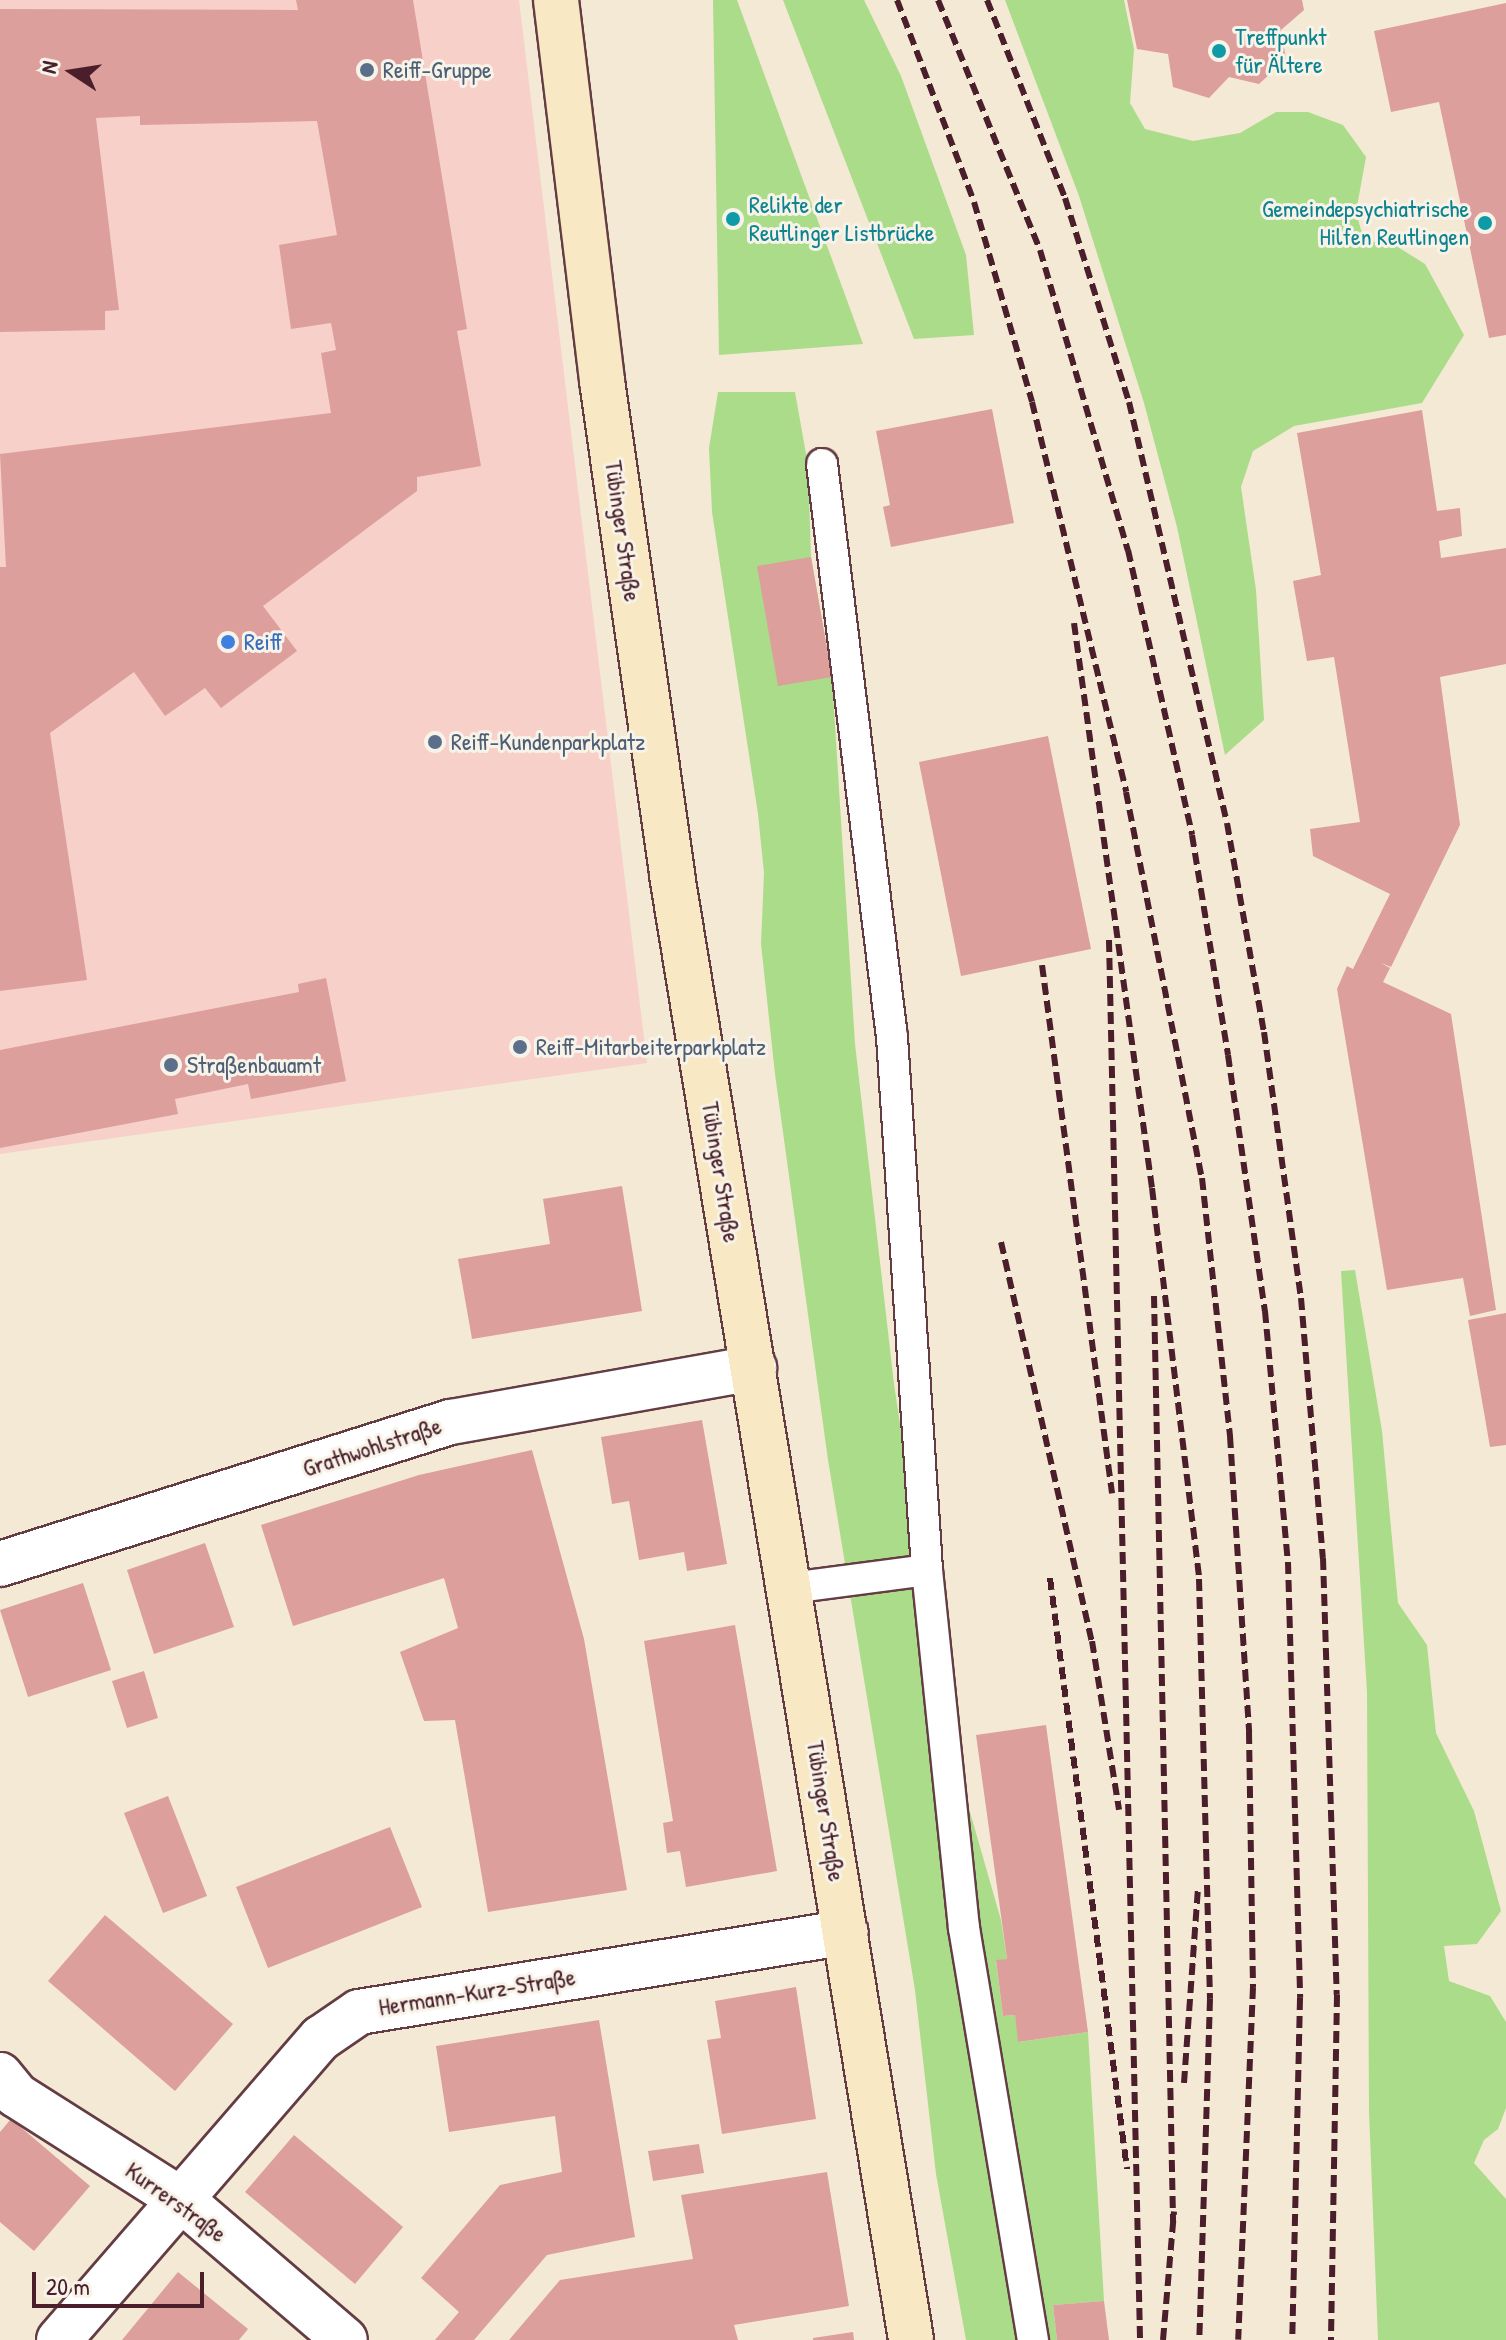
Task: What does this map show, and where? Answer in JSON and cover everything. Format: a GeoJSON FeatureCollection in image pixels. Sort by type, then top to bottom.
{"type":"FeatureCollection","features":[{"type":"Feature","properties":{"kind":"street","name":"Tübinger Straße"},"geometry":{"type":"LineString","coordinates":[[556,0],[598,349],[666,836],[791,1588],[911,2340]]}},
{"type":"Feature","properties":{"kind":"street","name":"Grathwohlstraße"},"geometry":{"type":"LineString","coordinates":[[0,1564],[451,1422],[754,1368]]}},
{"type":"Feature","properties":{"kind":"street","name":"Hermann-Kurz-Straße"},"geometry":{"type":"LineString","coordinates":[[59,2340],[183,2201],[321,2038],[359,2012],[845,1932]]}},
{"type":"Feature","properties":{"kind":"street","name":"Kurrerstraße"},"geometry":{"type":"LineString","coordinates":[[0,2075],[16,2095],[183,2201],[345,2340]]}},
{"type":"Feature","properties":{"kind":"lane"},"geometry":{"type":"LineString","coordinates":[[822,464],[892,1037],[927,1570],[964,1928],[1033,2340]]}},
{"type":"Feature","properties":{"kind":"lane"},"geometry":{"type":"LineString","coordinates":[[791,1588],[927,1570]]}},
{"type":"Feature","properties":{"kind":"shaded area"},"geometry":{"type":"Polygon","coordinates":[[[0,0],[519,0],[647,1063],[0,1154],[0,0]]]}},
{"type":"Feature","properties":{"kind":"green space"},"geometry":{"type":"Polygon","coordinates":[[[713,0],[737,0],[863,344],[719,355],[713,0]]]}},
{"type":"Feature","properties":{"kind":"green space"},"geometry":{"type":"Polygon","coordinates":[[[783,0],[864,0],[901,76],[966,255],[974,335],[914,339],[783,0]]]}},
{"type":"Feature","properties":{"kind":"green space"},"geometry":{"type":"Polygon","coordinates":[[[1005,0],[1124,0],[1134,49],[1130,103],[1145,129],[1193,141],[1240,133],[1276,112],[1308,112],[1343,125],[1366,157],[1356,212],[1361,230],[1380,247],[1393,244],[1425,264],[1464,335],[1422,403],[1294,426],[1253,451],[1241,487],[1256,590],[1264,720],[1225,755],[1177,527],[1144,403],[1079,196],[1005,0]]]}},
{"type":"Feature","properties":{"kind":"green space"},"geometry":{"type":"Polygon","coordinates":[[[718,392],[795,392],[808,465],[811,557],[832,677],[855,1044],[894,1384],[945,1725],[1001,1920],[1007,1959],[996,1961],[1003,2016],[1015,2015],[1019,2042],[1088,2032],[1104,2301],[1053,2305],[1057,2340],[966,2340],[936,2174],[915,1990],[828,1460],[775,1074],[761,944],[764,873],[758,814],[712,512],[709,448],[718,392]]]}},
{"type":"Feature","properties":{"kind":"green space"},"geometry":{"type":"Polygon","coordinates":[[[1355,1270],[1382,1431],[1398,1603],[1427,1645],[1436,1733],[1474,1811],[1501,1911],[1477,1944],[1444,1946],[1449,1981],[1490,1996],[1506,2022],[1506,2108],[1498,2129],[1484,2140],[1474,2163],[1506,2199],[1506,2340],[1378,2340],[1369,2111],[1367,1692],[1341,1271],[1355,1270]]]}},
{"type":"Feature","properties":{"kind":"building"},"geometry":{"type":"Polygon","coordinates":[[[296,0],[413,0],[467,329],[457,331],[481,466],[417,477],[417,491],[263,606],[297,651],[221,708],[205,688],[165,716],[134,672],[50,733],[87,980],[0,991],[0,567],[6,567],[0,454],[331,413],[321,353],[336,350],[331,323],[291,329],[279,245],[337,235],[317,121],[140,125],[140,116],[96,118],[119,310],[105,311],[105,330],[0,332],[0,9],[298,10],[296,0]]]}},
{"type":"Feature","properties":{"kind":"building","name":"Treffpunkt für Ältere"},"geometry":{"type":"Polygon","coordinates":[[[1127,0],[1302,0],[1304,10],[1281,30],[1286,59],[1259,84],[1229,77],[1209,98],[1173,87],[1168,54],[1137,49],[1127,0]]]}},
{"type":"Feature","properties":{"kind":"building","name":"Gemeindepsychiatrische Hilfen Reutlingen"},"geometry":{"type":"Polygon","coordinates":[[[1506,3],[1506,335],[1489,338],[1439,102],[1391,112],[1374,31],[1506,3]]]}},
{"type":"Feature","properties":{"kind":"building"},"geometry":{"type":"Polygon","coordinates":[[[992,409],[1014,523],[891,547],[883,507],[890,505],[876,431],[992,409]]]}},
{"type":"Feature","properties":{"kind":"building"},"geometry":{"type":"Polygon","coordinates":[[[1422,410],[1437,511],[1460,508],[1462,536],[1439,541],[1441,558],[1506,548],[1506,664],[1440,677],[1460,825],[1391,967],[1381,963],[1390,968],[1383,982],[1451,1014],[1496,1310],[1470,1316],[1463,1278],[1387,1290],[1337,989],[1347,966],[1353,969],[1390,894],[1313,856],[1310,829],[1360,822],[1334,657],[1307,661],[1293,581],[1321,575],[1297,433],[1422,410]]]}},
{"type":"Feature","properties":{"kind":"building"},"geometry":{"type":"Polygon","coordinates":[[[811,557],[832,677],[778,686],[757,566],[811,557]]]}},
{"type":"Feature","properties":{"kind":"building"},"geometry":{"type":"Polygon","coordinates":[[[1048,736],[1091,949],[961,976],[919,762],[1048,736]]]}},
{"type":"Feature","properties":{"kind":"building","name":"Straßenbauamt"},"geometry":{"type":"Polygon","coordinates":[[[326,978],[346,1081],[251,1099],[248,1084],[175,1099],[178,1114],[0,1148],[0,1050],[299,992],[298,984],[326,978]]]}},
{"type":"Feature","properties":{"kind":"building"},"geometry":{"type":"Polygon","coordinates":[[[622,1186],[642,1311],[472,1339],[458,1259],[550,1244],[543,1199],[622,1186]]]}},
{"type":"Feature","properties":{"kind":"building"},"geometry":{"type":"Polygon","coordinates":[[[1506,1313],[1506,1445],[1490,1447],[1468,1320],[1506,1313]]]}},
{"type":"Feature","properties":{"kind":"building"},"geometry":{"type":"Polygon","coordinates":[[[702,1420],[727,1564],[687,1571],[684,1552],[639,1560],[629,1501],[612,1504],[601,1437],[702,1420]]]}},
{"type":"Feature","properties":{"kind":"building"},"geometry":{"type":"Polygon","coordinates":[[[532,1450],[584,1639],[627,1890],[488,1912],[455,1720],[424,1721],[400,1652],[458,1628],[444,1578],[293,1626],[261,1525],[419,1475],[532,1450]]]}},
{"type":"Feature","properties":{"kind":"building"},"geometry":{"type":"Polygon","coordinates":[[[205,1543],[234,1627],[154,1654],[127,1570],[205,1543]]]}},
{"type":"Feature","properties":{"kind":"building"},"geometry":{"type":"Polygon","coordinates":[[[83,1583],[111,1670],[28,1697],[0,1610],[83,1583]]]}},
{"type":"Feature","properties":{"kind":"building"},"geometry":{"type":"Polygon","coordinates":[[[735,1625],[777,1871],[686,1887],[680,1851],[667,1853],[663,1823],[673,1821],[644,1641],[735,1625]]]}},
{"type":"Feature","properties":{"kind":"building"},"geometry":{"type":"Polygon","coordinates":[[[144,1671],[158,1718],[127,1728],[112,1681],[144,1671]]]}},
{"type":"Feature","properties":{"kind":"building"},"geometry":{"type":"Polygon","coordinates":[[[1046,1725],[1088,2032],[1018,2042],[1015,2015],[1003,2016],[996,1960],[1007,1959],[976,1735],[1046,1725]]]}},
{"type":"Feature","properties":{"kind":"building"},"geometry":{"type":"Polygon","coordinates":[[[168,1796],[207,1896],[163,1913],[124,1813],[168,1796]]]}},
{"type":"Feature","properties":{"kind":"building"},"geometry":{"type":"Polygon","coordinates":[[[390,1827],[422,1907],[268,1968],[236,1887],[390,1827]]]}},
{"type":"Feature","properties":{"kind":"building"},"geometry":{"type":"Polygon","coordinates":[[[105,1915],[233,2024],[175,2091],[48,1981],[105,1915]]]}},
{"type":"Feature","properties":{"kind":"building"},"geometry":{"type":"Polygon","coordinates":[[[796,1987],[816,2119],[722,2134],[707,2040],[721,2038],[715,2001],[796,1987]]]}},
{"type":"Feature","properties":{"kind":"building"},"geometry":{"type":"Polygon","coordinates":[[[599,2020],[635,2237],[547,2255],[474,2340],[435,2340],[459,2312],[421,2278],[500,2185],[562,2172],[555,2116],[449,2132],[436,2046],[599,2020]]]}},
{"type":"Feature","properties":{"kind":"building"},"geometry":{"type":"Polygon","coordinates":[[[11,2119],[90,2186],[34,2251],[0,2222],[0,2132],[11,2119]]]}},
{"type":"Feature","properties":{"kind":"building"},"geometry":{"type":"Polygon","coordinates":[[[294,2135],[403,2227],[355,2284],[245,2192],[294,2135]]]}},
{"type":"Feature","properties":{"kind":"building"},"geometry":{"type":"Polygon","coordinates":[[[699,2144],[704,2173],[653,2181],[648,2151],[699,2144]]]}},
{"type":"Feature","properties":{"kind":"building"},"geometry":{"type":"Polygon","coordinates":[[[827,2172],[849,2306],[734,2325],[738,2340],[509,2340],[560,2280],[693,2259],[681,2195],[827,2172]]]}},
{"type":"Feature","properties":{"kind":"building"},"geometry":{"type":"Polygon","coordinates":[[[178,2272],[248,2329],[239,2340],[122,2340],[178,2272]]]}},
{"type":"Feature","properties":{"kind":"building"},"geometry":{"type":"Polygon","coordinates":[[[1104,2301],[1109,2340],[1057,2340],[1053,2305],[1104,2301]]]}},
{"type":"Feature","properties":{"kind":"building"},"geometry":{"type":"Polygon","coordinates":[[[853,2332],[854,2340],[813,2340],[813,2338],[853,2332]]]}},
{"type":"Feature","properties":{"kind":"railway"},"geometry":{"type":"LineString","coordinates":[[897,0],[974,202],[1032,402],[1126,792],[1202,1178],[1230,1436],[1249,1732],[1253,1987],[1238,2340]]}},
{"type":"Feature","properties":{"kind":"railway"},"geometry":{"type":"LineString","coordinates":[[938,0],[1040,250],[1128,550],[1192,835],[1228,1055],[1265,1311],[1288,1562],[1300,1998],[1292,2340]]}},
{"type":"Feature","properties":{"kind":"railway"},"geometry":{"type":"LineString","coordinates":[[987,0],[1065,198],[1129,402],[1227,823],[1264,1032],[1301,1298],[1323,1558],[1337,1995],[1331,2340]]}},
{"type":"Feature","properties":{"kind":"railway"},"geometry":{"type":"LineString","coordinates":[[1074,623],[1152,1188],[1199,1579],[1210,1999],[1199,2340]]}},
{"type":"Feature","properties":{"kind":"railway"},"geometry":{"type":"LineString","coordinates":[[1109,940],[1140,2340]]}},
{"type":"Feature","properties":{"kind":"railway"},"geometry":{"type":"LineString","coordinates":[[1042,965],[1112,1493]]}},
{"type":"Feature","properties":{"kind":"railway"},"geometry":{"type":"LineString","coordinates":[[1001,1242],[1092,1641],[1119,1810]]}},
{"type":"Feature","properties":{"kind":"railway"},"geometry":{"type":"LineString","coordinates":[[1154,1296],[1173,2222]]}},
{"type":"Feature","properties":{"kind":"railway"},"geometry":{"type":"LineString","coordinates":[[1050,1578],[1127,2169]]}},
{"type":"Feature","properties":{"kind":"railway"},"geometry":{"type":"LineString","coordinates":[[1184,2083],[1198,1888]]}},
{"type":"Feature","properties":{"kind":"railway"},"geometry":{"type":"LineString","coordinates":[[1163,2340],[1174,2211]]}},
{"type":"Feature","properties":{"kind":"place","name":"Treffpunkt für Ältere"},"geometry":{"type":"Point","coordinates":[1219,51]}},
{"type":"Feature","properties":{"kind":"place","name":"Reiff-Gruppe"},"geometry":{"type":"Point","coordinates":[367,70]}},
{"type":"Feature","properties":{"kind":"place","name":"Relikte der Reutlinger Listbrücke"},"geometry":{"type":"Point","coordinates":[733,219]}},
{"type":"Feature","properties":{"kind":"place","name":"Gemeindepsychiatrische Hilfen Reutlingen"},"geometry":{"type":"Point","coordinates":[1485,223]}},
{"type":"Feature","properties":{"kind":"place","name":"Reiff"},"geometry":{"type":"Point","coordinates":[228,642]}},
{"type":"Feature","properties":{"kind":"place","name":"Reiff-Kundenparkplatz"},"geometry":{"type":"Point","coordinates":[435,742]}},
{"type":"Feature","properties":{"kind":"place","name":"Reiff-Mitarbeiterparkplatz"},"geometry":{"type":"Point","coordinates":[520,1047]}},
{"type":"Feature","properties":{"kind":"place","name":"Straßenbauamt"},"geometry":{"type":"Point","coordinates":[171,1065]}}]}
